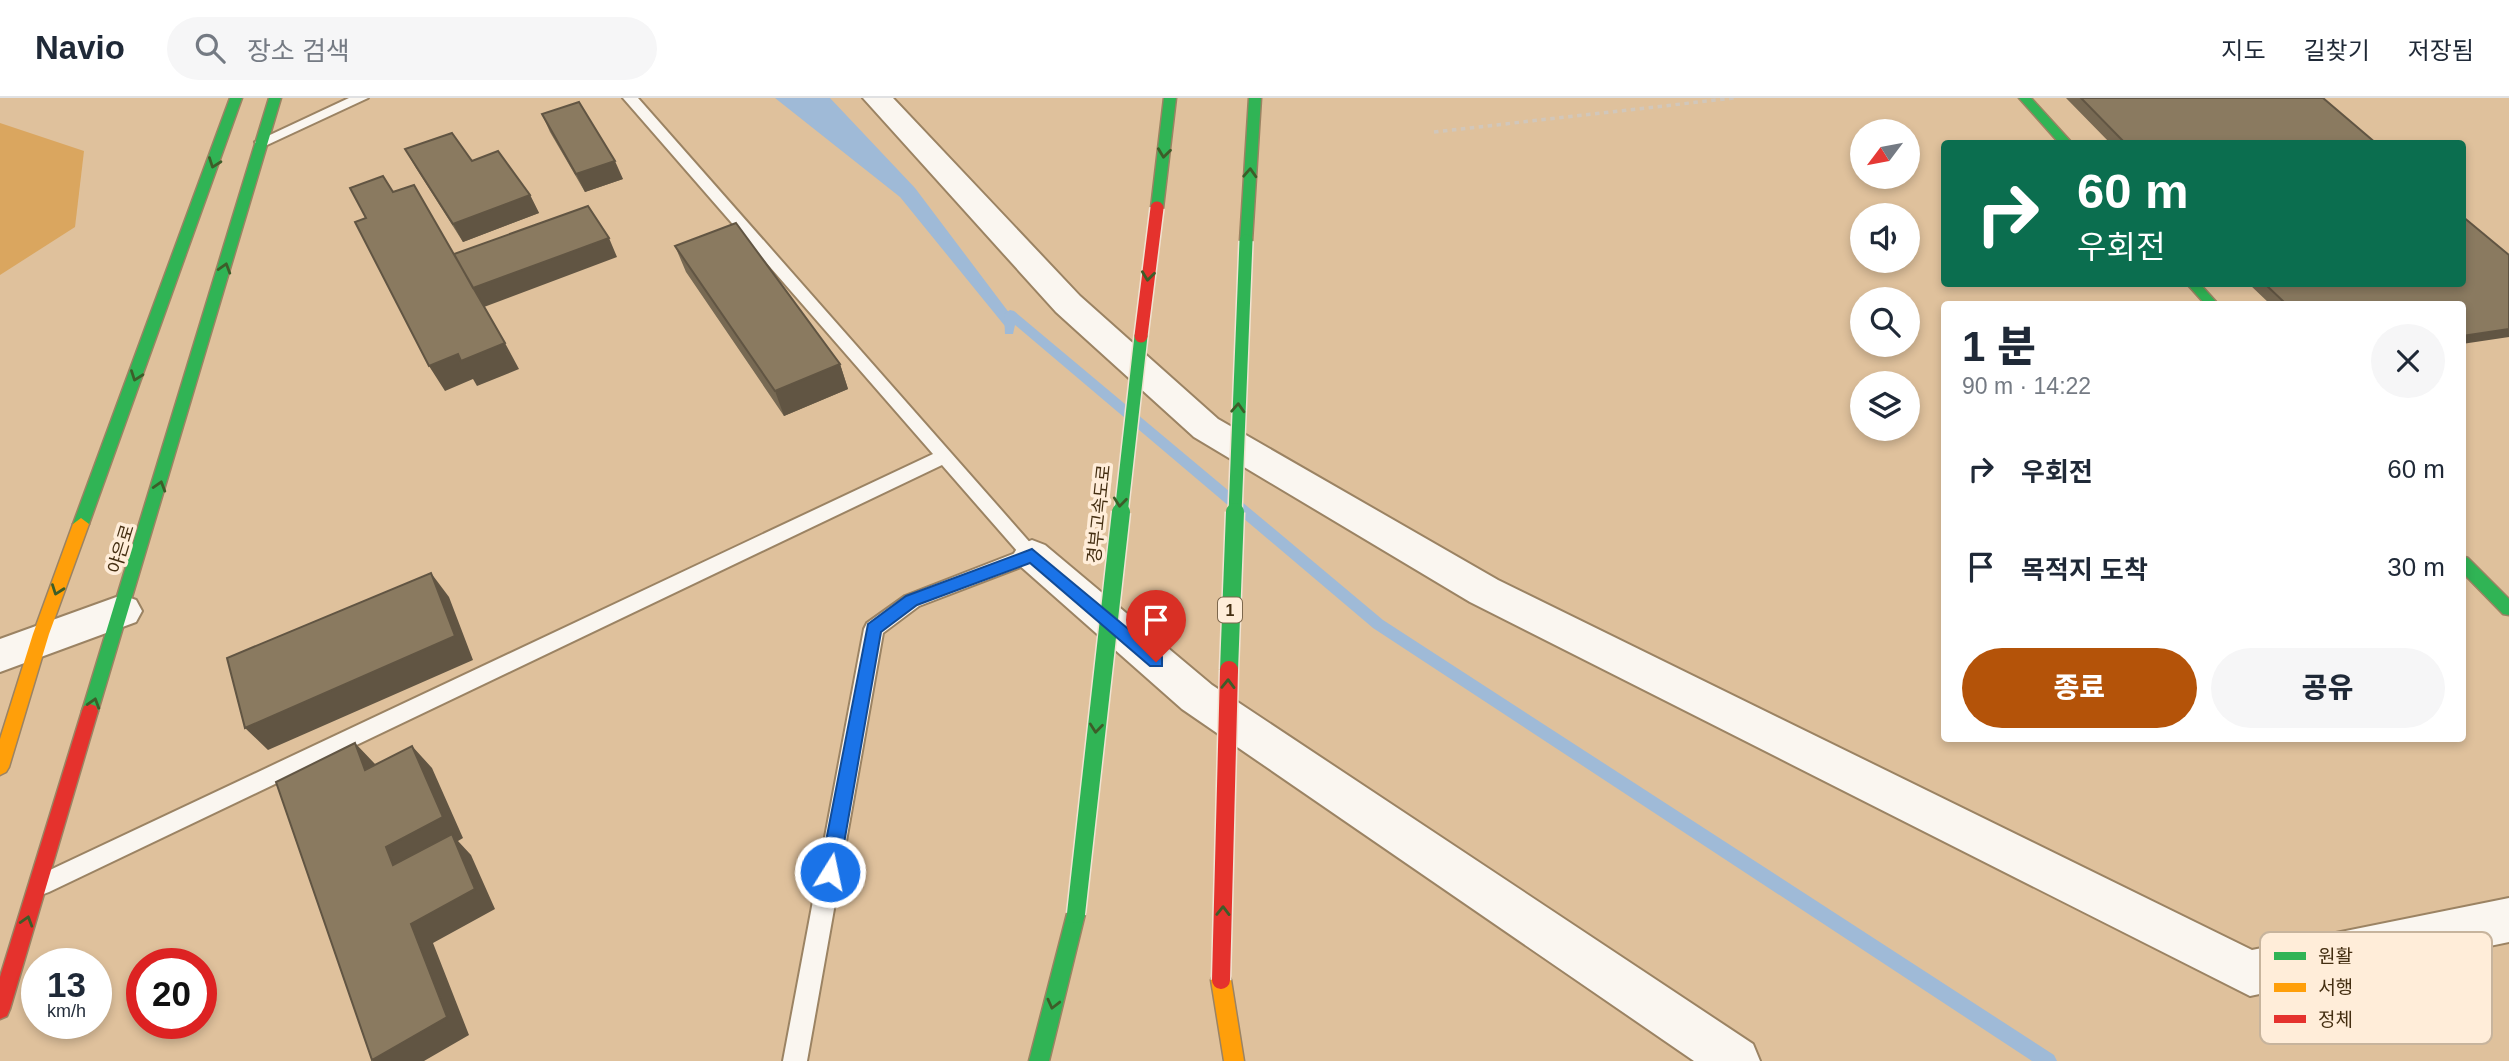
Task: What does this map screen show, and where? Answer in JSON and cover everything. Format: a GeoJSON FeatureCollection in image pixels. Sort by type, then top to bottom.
{"type":"FeatureCollection","features":[{"type":"Feature","properties":{"kind":"main road"},"geometry":{"type":"LineString","coordinates":[[0,767],[39,641],[236,98]]}},
{"type":"Feature","properties":{"kind":"main road","name":"야은로"},"geometry":{"type":"LineString","coordinates":[[0,1009],[275,98]]}},
{"type":"Feature","properties":{"kind":"main road","name":"경부고속도로"},"geometry":{"type":"LineString","coordinates":[[1070,1008],[1076,914],[1124,464],[1170,98]]}},
{"type":"Feature","properties":{"kind":"main road","name":"1"},"geometry":{"type":"LineString","coordinates":[[1222,1061],[1221,980],[1231,569],[1255,98]]}},
{"type":"Feature","properties":{"kind":"main road"},"geometry":{"type":"LineString","coordinates":[[2025,98],[2063,140]]}},
{"type":"Feature","properties":{"kind":"main road"},"geometry":{"type":"LineString","coordinates":[[2196,287],[2209,301]]}},
{"type":"Feature","properties":{"kind":"main road"},"geometry":{"type":"LineString","coordinates":[[2466,566],[2509,609]]}},
{"type":"Feature","properties":{"kind":"main road"},"geometry":{"type":"LineString","coordinates":[[1039,1061],[1076,914]]}},
{"type":"Feature","properties":{"kind":"main road"},"geometry":{"type":"LineString","coordinates":[[1221,980],[1234,1061]]}},
{"type":"Feature","properties":{"kind":"street"},"geometry":{"type":"LineString","coordinates":[[877,98],[1068,304],[1206,428],[1484,592],[2250,973],[2260,971]]}},
{"type":"Feature","properties":{"kind":"street"},"geometry":{"type":"LineString","coordinates":[[1032,555],[1197,697],[1736,1061]]}},
{"type":"Feature","properties":{"kind":"street"},"geometry":{"type":"LineString","coordinates":[[0,656],[122,611]]}},
{"type":"Feature","properties":{"kind":"street"},"geometry":{"type":"LineString","coordinates":[[2450,932],[2509,920]]}},
{"type":"Feature","properties":{"kind":"lane"},"geometry":{"type":"LineString","coordinates":[[262,142],[360,98]]}},
{"type":"Feature","properties":{"kind":"lane"},"geometry":{"type":"LineString","coordinates":[[630,98],[1032,555],[912,601],[874,629],[795,1061]]}},
{"type":"Feature","properties":{"kind":"lane"},"geometry":{"type":"LineString","coordinates":[[37,887],[944,456]]}},
{"type":"Feature","properties":{"kind":"path"},"geometry":{"type":"LineString","coordinates":[[1434,132],[1734,98]]}},
{"type":"Feature","properties":{"kind":"shaded area"},"geometry":{"type":"Polygon","coordinates":[[[0,123],[84,151],[75,227],[0,275],[0,123]]]}},
{"type":"Feature","properties":{"kind":"water"},"geometry":{"type":"Polygon","coordinates":[[[775,98],[830,98],[915,188],[1010,314],[1009,331],[900,197],[775,98]]]}},
{"type":"Feature","properties":{"kind":"building"},"geometry":{"type":"Polygon","coordinates":[[[2081,98],[2323,98],[2372,140],[2122,140],[2081,98]]]}},
{"type":"Feature","properties":{"kind":"building"},"geometry":{"type":"Polygon","coordinates":[[[579,102],[615,161],[576,174],[542,114],[579,102]]]}},
{"type":"Feature","properties":{"kind":"building"},"geometry":{"type":"Polygon","coordinates":[[[452,133],[472,161],[498,151],[530,195],[453,224],[405,149],[452,133]]]}},
{"type":"Feature","properties":{"kind":"building"},"geometry":{"type":"Polygon","coordinates":[[[383,176],[393,192],[414,185],[505,343],[461,361],[458,354],[429,366],[355,222],[366,218],[350,188],[383,176]]]}},
{"type":"Feature","properties":{"kind":"building"},"geometry":{"type":"Polygon","coordinates":[[[588,206],[609,238],[473,288],[454,254],[588,206]]]}},
{"type":"Feature","properties":{"kind":"building"},"geometry":{"type":"Polygon","coordinates":[[[2466,219],[2509,255],[2509,329],[2466,335],[2466,301],[2283,301],[2268,287],[2466,287],[2466,219]]]}},
{"type":"Feature","properties":{"kind":"building"},"geometry":{"type":"Polygon","coordinates":[[[736,223],[840,364],[775,391],[675,246],[736,223]]]}},
{"type":"Feature","properties":{"kind":"building"},"geometry":{"type":"Polygon","coordinates":[[[431,573],[455,636],[245,728],[227,658],[431,573]]]}},
{"type":"Feature","properties":{"kind":"building"},"geometry":{"type":"Polygon","coordinates":[[[355,743],[365,770],[412,746],[443,817],[386,847],[393,865],[452,834],[475,889],[411,924],[447,1017],[372,1060],[276,782],[355,743]]]}},
{"type":"Feature","properties":{"kind":"waterway"},"geometry":{"type":"LineString","coordinates":[[1009,331],[1010,314],[1378,624],[2048,1061]]}},
{"type":"Feature","properties":{"kind":"traffic: fast"},"geometry":{"type":"LineString","coordinates":[[81,524],[236,98]]}},
{"type":"Feature","properties":{"kind":"traffic: fast"},"geometry":{"type":"LineString","coordinates":[[90,711],[275,98]]}},
{"type":"Feature","properties":{"kind":"traffic: fast"},"geometry":{"type":"LineString","coordinates":[[1157,208],[1170,98]]}},
{"type":"Feature","properties":{"kind":"traffic: fast"},"geometry":{"type":"LineString","coordinates":[[1246,241],[1255,98]]}},
{"type":"Feature","properties":{"kind":"traffic: fast"},"geometry":{"type":"LineString","coordinates":[[2025,98],[2063,140]]}},
{"type":"Feature","properties":{"kind":"traffic: fast"},"geometry":{"type":"LineString","coordinates":[[1229,670],[1246,241]]}},
{"type":"Feature","properties":{"kind":"traffic: fast"},"geometry":{"type":"LineString","coordinates":[[2196,287],[2209,301]]}},
{"type":"Feature","properties":{"kind":"traffic: fast"},"geometry":{"type":"LineString","coordinates":[[1076,914],[1141,336]]}},
{"type":"Feature","properties":{"kind":"traffic: fast"},"geometry":{"type":"LineString","coordinates":[[2466,566],[2509,609]]}},
{"type":"Feature","properties":{"kind":"traffic: fast"},"geometry":{"type":"LineString","coordinates":[[1039,1061],[1076,914]]}},
{"type":"Feature","properties":{"kind":"traffic: slow"},"geometry":{"type":"LineString","coordinates":[[0,767],[41,634],[81,524]]}},
{"type":"Feature","properties":{"kind":"traffic: slow"},"geometry":{"type":"LineString","coordinates":[[1221,980],[1234,1061]]}},
{"type":"Feature","properties":{"kind":"traffic: jam"},"geometry":{"type":"LineString","coordinates":[[1141,336],[1157,208]]}},
{"type":"Feature","properties":{"kind":"traffic: jam"},"geometry":{"type":"LineString","coordinates":[[1221,980],[1229,670]]}},
{"type":"Feature","properties":{"kind":"traffic: jam"},"geometry":{"type":"LineString","coordinates":[[0,1009],[90,711]]}},
{"type":"Feature","properties":{"kind":"route"},"geometry":{"type":"LineString","coordinates":[[830,872],[874,629],[912,601],[1032,555],[1156,662]]}}]}
